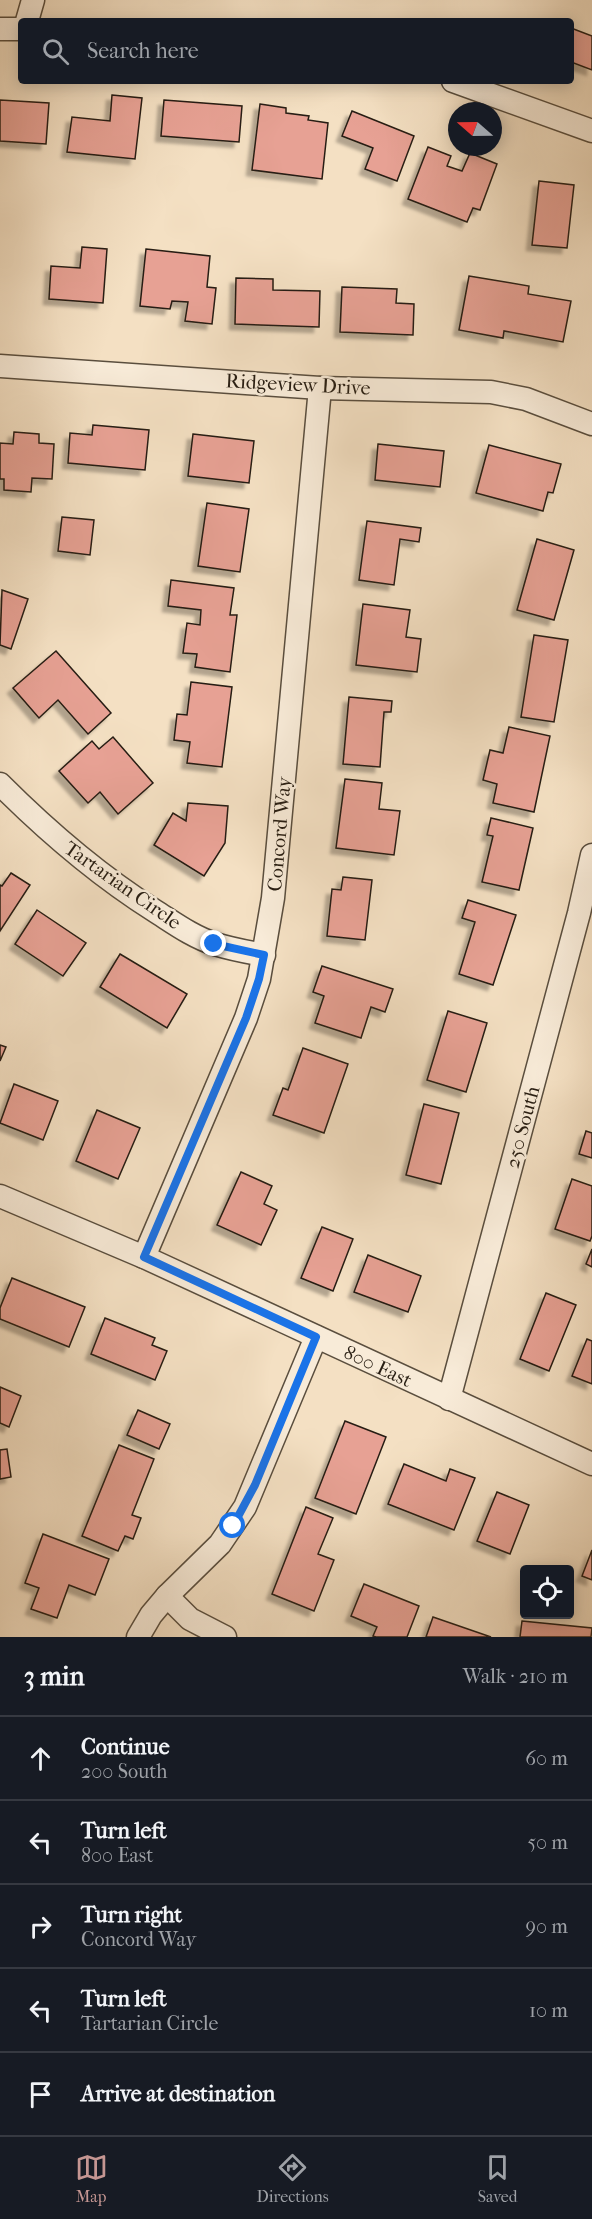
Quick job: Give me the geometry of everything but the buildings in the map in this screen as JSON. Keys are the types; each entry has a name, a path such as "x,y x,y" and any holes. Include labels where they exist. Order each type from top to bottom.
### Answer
{"street":[{"path":"28,18 33,0"},
{"path":"0,29 18,29"},
{"path":"461,84 592,131"},
{"name":"Ridgeview Drive","path":"0,366 320,388 491,392 526,399 592,424"},
{"name":"Concord Way","path":"144,1257 246,1018 264,955 273,898 320,388"},
{"name":"Tartarian Circle","path":"0,784 41,825 91,867 149,907 196,936 214,944 264,955"},
{"name":"250 South","path":"449,1399 579,913 592,855"},
{"name":"800 East","path":"0,1196 144,1257 592,1464"},
{"path":"138,1637 151,1615 167,1596 220,1544 245,1507 316,1337"},
{"path":"167,1596 190,1618 225,1637"}],"route":[{"path":"214,944 264,955 259,979 246,1018 144,1257 316,1337 255,1485 233,1526"}]}
